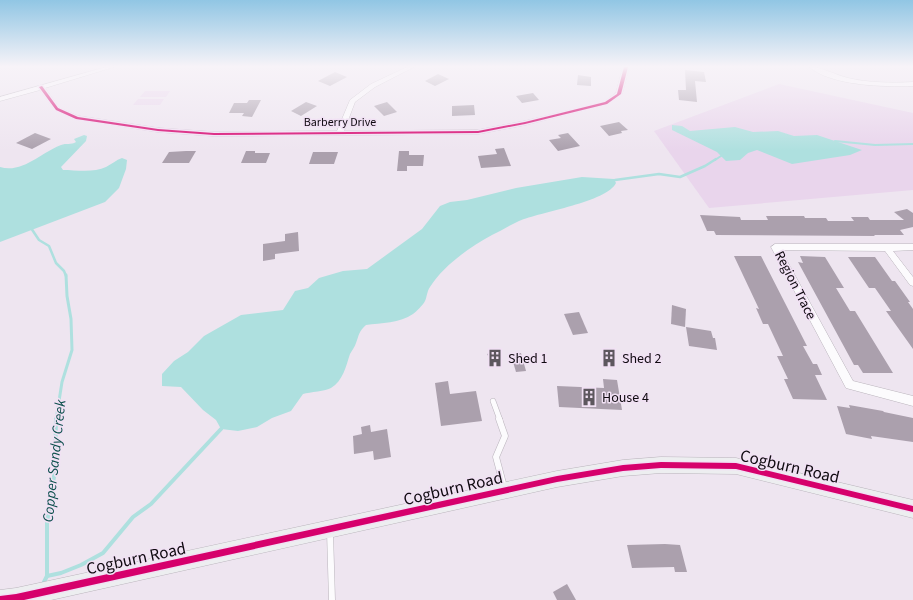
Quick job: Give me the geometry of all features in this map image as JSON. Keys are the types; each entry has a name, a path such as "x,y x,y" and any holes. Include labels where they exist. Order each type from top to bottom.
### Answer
{"street":[{"path":"0,99 14,95"},
{"name":"Barberry Drive","path":"46,95 53,105 62,112 77,118 158,130 214,134 478,132 525,123 606,103 618,95"},
{"path":"340,132 352,101 359,95"},
{"name":"Region Trace","path":"913,247 775,247 850,385 913,401"},
{"path":"886,248 913,283"},
{"name":"Cogburn Road","path":"0,600 330,530 557,479 623,468 661,465 736,466 913,509"}],"lane":[{"path":"493,401 505,436 496,457 505,491"},
{"path":"330,530 332,600"}],"shaded area":[{"path":"142,95 167,95 166,97 140,97"},
{"path":"750,95 830,95 913,113 913,190 709,208 654,131"},
{"path":"138,99 164,99 160,105 133,105"},
{"path":"672,125 682,126 690,131 735,127 753,132 778,131 794,136 817,135 862,150 850,155 792,164 757,150 748,153 740,160 726,161 717,152 672,130"},
{"path":"84,135 87,136 86,141 61,167 63,170 96,170 106,167 122,158 127,160 126,169 119,188 105,202 0,242 0,167 16,168 24,165 54,148 76,142 74,139"},
{"path":"582,177 614,179 616,183 610,190 600,196 572,206 519,221 466,251 442,271 429,289 424,303 413,314 396,321 366,325 362,329 350,354 344,373 335,385 322,391 303,394 291,411 272,418 257,427 238,431 221,429 216,420 203,410 181,387 162,386 162,374 174,361 188,352 204,336 241,315 283,310 295,291 308,288 319,278 343,271 367,269 422,229 440,206 450,202 467,200 516,188"}],"building":[{"path":"535,95 539,100 522,103 516,96"},
{"path":"678,95 696,95 697,102 679,100"},
{"path":"249,100 261,100 252,117 242,116 244,113 229,113 234,103 247,103"},
{"path":"306,102 317,106 301,116 291,111"},
{"path":"387,102 397,112 384,116 374,106"},
{"path":"474,105 475,115 452,116 452,106"},
{"path":"619,122 628,130 609,136 600,126"},
{"path":"35,133 51,139 32,149 16,143"},
{"path":"568,133 580,146 558,151 549,140 561,138 558,135"},
{"path":"504,148 511,166 481,168 478,156 497,154 495,149"},
{"path":"196,151 189,163 162,163 169,152"},
{"path":"246,151 255,151 255,153 270,153 266,163 241,163"},
{"path":"399,151 409,151 409,155 424,155 423,166 407,166 407,171 397,171"},
{"path":"313,152 338,152 334,164 309,164"},
{"path":"907,209 913,213 913,227 900,230 904,235 874,235 875,236 716,235 714,231 707,231 700,215 740,217 741,220 768,220 766,216 804,216 805,218 826,218 828,221 854,221 851,217 868,217 870,220 904,220 894,212"},
{"path":"298,232 299,251 275,254 275,259 263,261 263,244 285,241 285,234"},
{"path":"734,256 761,256 807,346 803,346 813,364 817,364 822,375 815,375 827,400 793,399 784,379 788,379 777,356 783,356 768,324 763,324 756,308 759,309"},
{"path":"800,256 825,257 844,288 836,288 850,311 855,311 893,373 863,373 858,365 854,365 798,262 803,263"},
{"path":"848,257 875,257 892,281 895,281 910,302 908,302 913,309 913,349 886,311 891,311 875,288 869,288"},
{"path":"672,305 686,309 685,327 671,324"},
{"path":"579,312 588,333 573,335 564,314"},
{"path":"686,327 711,331 713,338 715,338 717,350 689,346"},
{"name":"Shed 1","path":"496,351 502,363 493,365 487,354"},
{"path":"521,353 526,371 516,372 511,355"},
{"name":"House 4","path":"603,379 617,380 622,410 559,407 557,386 604,388"},
{"path":"448,381 450,394 476,391 482,421 441,426 435,383"},
{"path":"849,405 913,418 913,442 871,436 872,439 846,434 837,406 850,408"},
{"path":"370,425 371,432 387,429 391,457 374,460 373,451 354,454 353,436 362,434 361,427"},
{"path":"627,545 680,545 687,572 675,572 674,567 632,568"},
{"path":"567,584 576,600 557,600 553,592"}],"waterway":[{"path":"835,141 875,145 913,144"},
{"path":"715,160 721,156"},
{"path":"615,180 659,174 680,177 705,166 716,159"},
{"name":"Copper Sandy Creek","path":"31,228 39,240 49,246 56,263 64,271 66,276"},
{"name":"Copper Sandy Creek","path":"56,420 62,382 72,350 71,319 67,296 66,275"},
{"name":"Copper Sandy Creek","path":"47,576 47,523 55,470 56,419"},
{"path":"47,576 61,573 81,565 103,553 133,517 151,504 221,429"},
{"name":"Copper Sandy Creek","path":"43,584 47,576"}],"cycle path":[{"path":"47,95 57,109 77,118 158,130 214,134 478,132 525,123 606,103 618,95"},
{"path":"0,600 16,598 557,479 623,468 661,465 736,466 913,509"}],"place":[{"name":"Shed 1","path":"495,358"},
{"name":"Shed 2","path":"609,358"},
{"name":"House 4","path":"589,397"}]}
